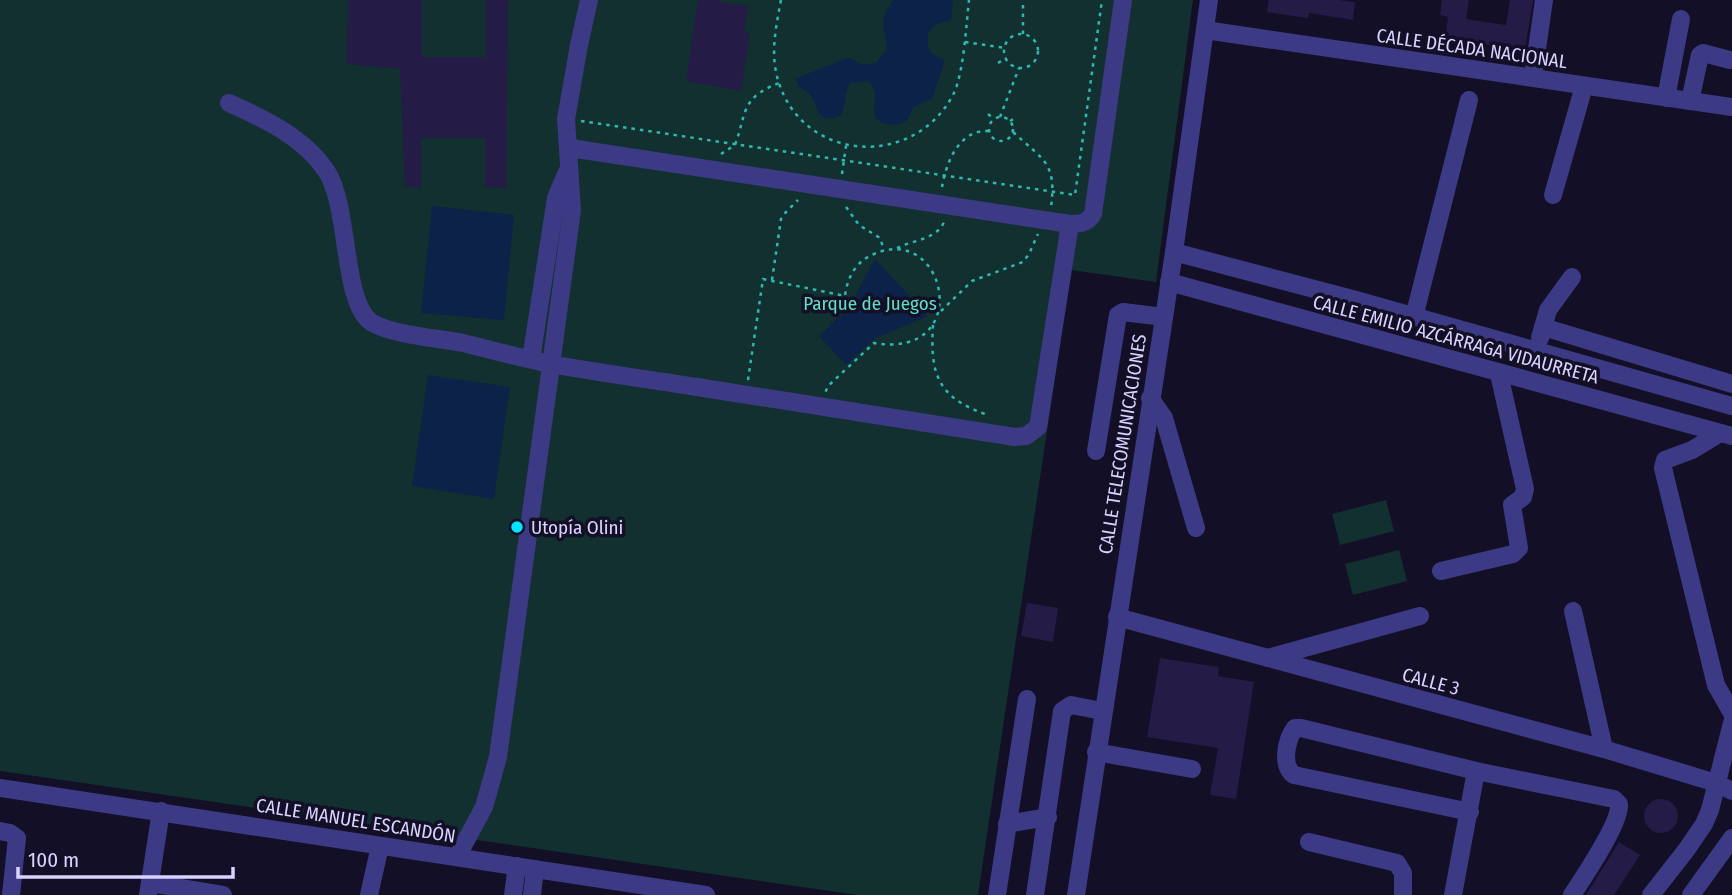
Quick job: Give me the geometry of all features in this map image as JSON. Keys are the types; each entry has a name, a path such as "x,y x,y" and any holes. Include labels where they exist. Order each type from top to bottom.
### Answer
{"street":[{"path":"457,857 484,807 498,757 572,211 570,148 566,119 589,0"},
{"path":"570,148 1070,224 1089,220 1093,214 1124,0"},
{"name":"CALLE TELECOMUNICACIONES","path":"1076,895 1174,252 1209,0"},
{"path":"1533,77 1544,0"},
{"path":"1665,98 1681,19"},
{"name":"CALLE DÉCADA NACIONAL","path":"1205,30 1732,107"},
{"path":"1690,102 1700,55 1703,53 1730,60"},
{"path":"1553,195 1584,86"},
{"path":"1415,317 1469,100"},
{"path":"229,103 255,114 298,140 327,172 338,198 352,283 359,308 369,321 384,328 552,364 983,432 1021,437 1034,432 1038,427 1070,224"},
{"path":"531,359 556,198 569,169"},
{"name":"CALLE EMILIO AZCÁRRAGA VIDAURRETA","path":"1174,252 1356,300 1732,406"},
{"path":"1536,352 1548,310 1572,277"},
{"name":"CALLE EMILIO AZCÁRRAGA VIDAURRETA","path":"1169,282 1726,434"},
{"path":"1347,330 1356,300"},
{"path":"1096,451 1118,315 1123,312 1164,317"},
{"path":"1543,327 1732,384"},
{"path":"1563,390 1570,362"},
{"path":"1667,364 1673,390"},
{"path":"1441,571 1513,554 1520,548 1512,505 1523,497 1525,489 1499,374"},
{"path":"1150,398 1164,418 1196,528"},
{"path":"1726,434 1665,460 1663,468 1716,685 1732,713"},
{"path":"1573,611 1604,749"},
{"name":"CALLE 3","path":"1117,617 1604,749 1724,787"},
{"path":"1268,658 1420,617"},
{"path":"997,895 1027,699"},
{"path":"1035,895 1062,711 1071,705 1102,711"},
{"path":"1651,895 1704,824 1724,787 1732,723"},
{"path":"1469,812 1294,775 1288,771 1285,764 1291,733 1298,728 1476,771 1614,799 1619,804 1619,812 1572,895"},
{"path":"1096,752 1192,769"},
{"path":"1453,895 1476,771"},
{"name":"CALLE MANUEL ESCANDÓN","path":"0,788 706,895"},
{"path":"161,811 149,889 223,895"},
{"path":"1007,824 1048,817"},
{"path":"0,831 17,838 11,895"},
{"path":"1690,895 1732,838"},
{"path":"1309,842 1397,863 1403,873 1403,895"},
{"path":"369,895 380,846"},
{"path":"513,895 526,867"},
{"path":"526,867 532,895"}],"path":[{"path":"781,0 773,55 779,83 787,101 800,120 825,138 869,148 908,138 924,128 952,96 965,42 969,0"},
{"path":"1023,0 1023,34"},
{"path":"566,119 1075,195 1102,0"},
{"path":"1004,33 1010,39"},
{"path":"1016,34 1030,37 1038,49 1032,64 1019,68 1012,65 1006,58 1005,48 1010,39 1016,34"},
{"path":"965,42 1005,48"},
{"path":"998,63 1006,58"},
{"path":"1032,64 1036,69"},
{"path":"1000,117 1019,68"},
{"path":"709,169 711,158 736,145 741,119 749,103 758,93 779,83"},
{"path":"988,114 993,119"},
{"path":"1010,121 1000,117 993,119 989,131 997,140 1004,141 1013,132"},
{"path":"1010,121 1017,117"},
{"path":"820,406 828,386 874,343 891,346 915,341 933,325 939,313 959,291 972,281 1023,262 1029,254 1046,220 1053,192 1049,167 1044,159 1013,132 1010,121"},
{"path":"895,250 942,228 944,175 958,145 975,134 989,131"},
{"path":"1028,146 1034,141"},
{"path":"847,145 840,189 848,210 859,225 880,238 884,250"},
{"path":"772,280 782,219 800,199"},
{"path":"746,395 763,279 845,296 850,276 863,259 884,250 895,250 916,256 933,271 940,291 939,313"},
{"path":"933,325 932,356 938,376 956,401 985,414 983,432"}],"green space":[{"name":"Utopía Olini","path":"0,0 1193,0 1156,282 1071,270 978,895 858,895 0,771"},
{"path":"1386,500 1394,531 1340,545 1332,514"},
{"path":"1399,550 1407,581 1353,595 1345,564"}],"water":[{"path":"893,0 953,0 951,20 938,24 928,35 931,53 945,60 932,99 913,107 903,123 882,123 874,114 873,87 868,81 850,83 840,116 823,117 811,96 795,79 844,59 850,58 863,65 876,63 887,49 883,21"},
{"path":"432,206 514,215 504,320 421,313"},
{"path":"875,259 928,316 876,338 846,365 819,336 849,307"},
{"path":"428,375 510,387 494,499 412,486"}],"building":[{"path":"348,0 422,0 422,57 486,57 486,0 508,0 506,188 485,187 485,138 421,138 421,188 405,186 400,69 347,64"},
{"path":"698,0 719,0 748,6 744,33 750,33 741,91 686,81"},
{"path":"1269,0 1355,2 1353,20 1309,13 1308,18 1267,12"},
{"path":"1442,0 1469,0 1466,19 1506,25 1510,0 1533,0 1525,50 1445,39 1448,17 1440,15"},
{"path":"1027,603 1058,608 1053,642 1021,636"},
{"path":"1160,658 1219,667 1218,676 1254,682 1236,799 1210,795 1218,748 1147,737"},
{"path":"1661,799 1673,804 1678,816 1673,828 1661,833 1649,828 1644,816 1649,804"},
{"path":"1619,842 1640,855 1614,895 1586,895"}],"place":[{"name":"Utopía Olini","path":"517,527"}],"park label":[{"name":"Parque de Juegos","path":"870,303"}]}
